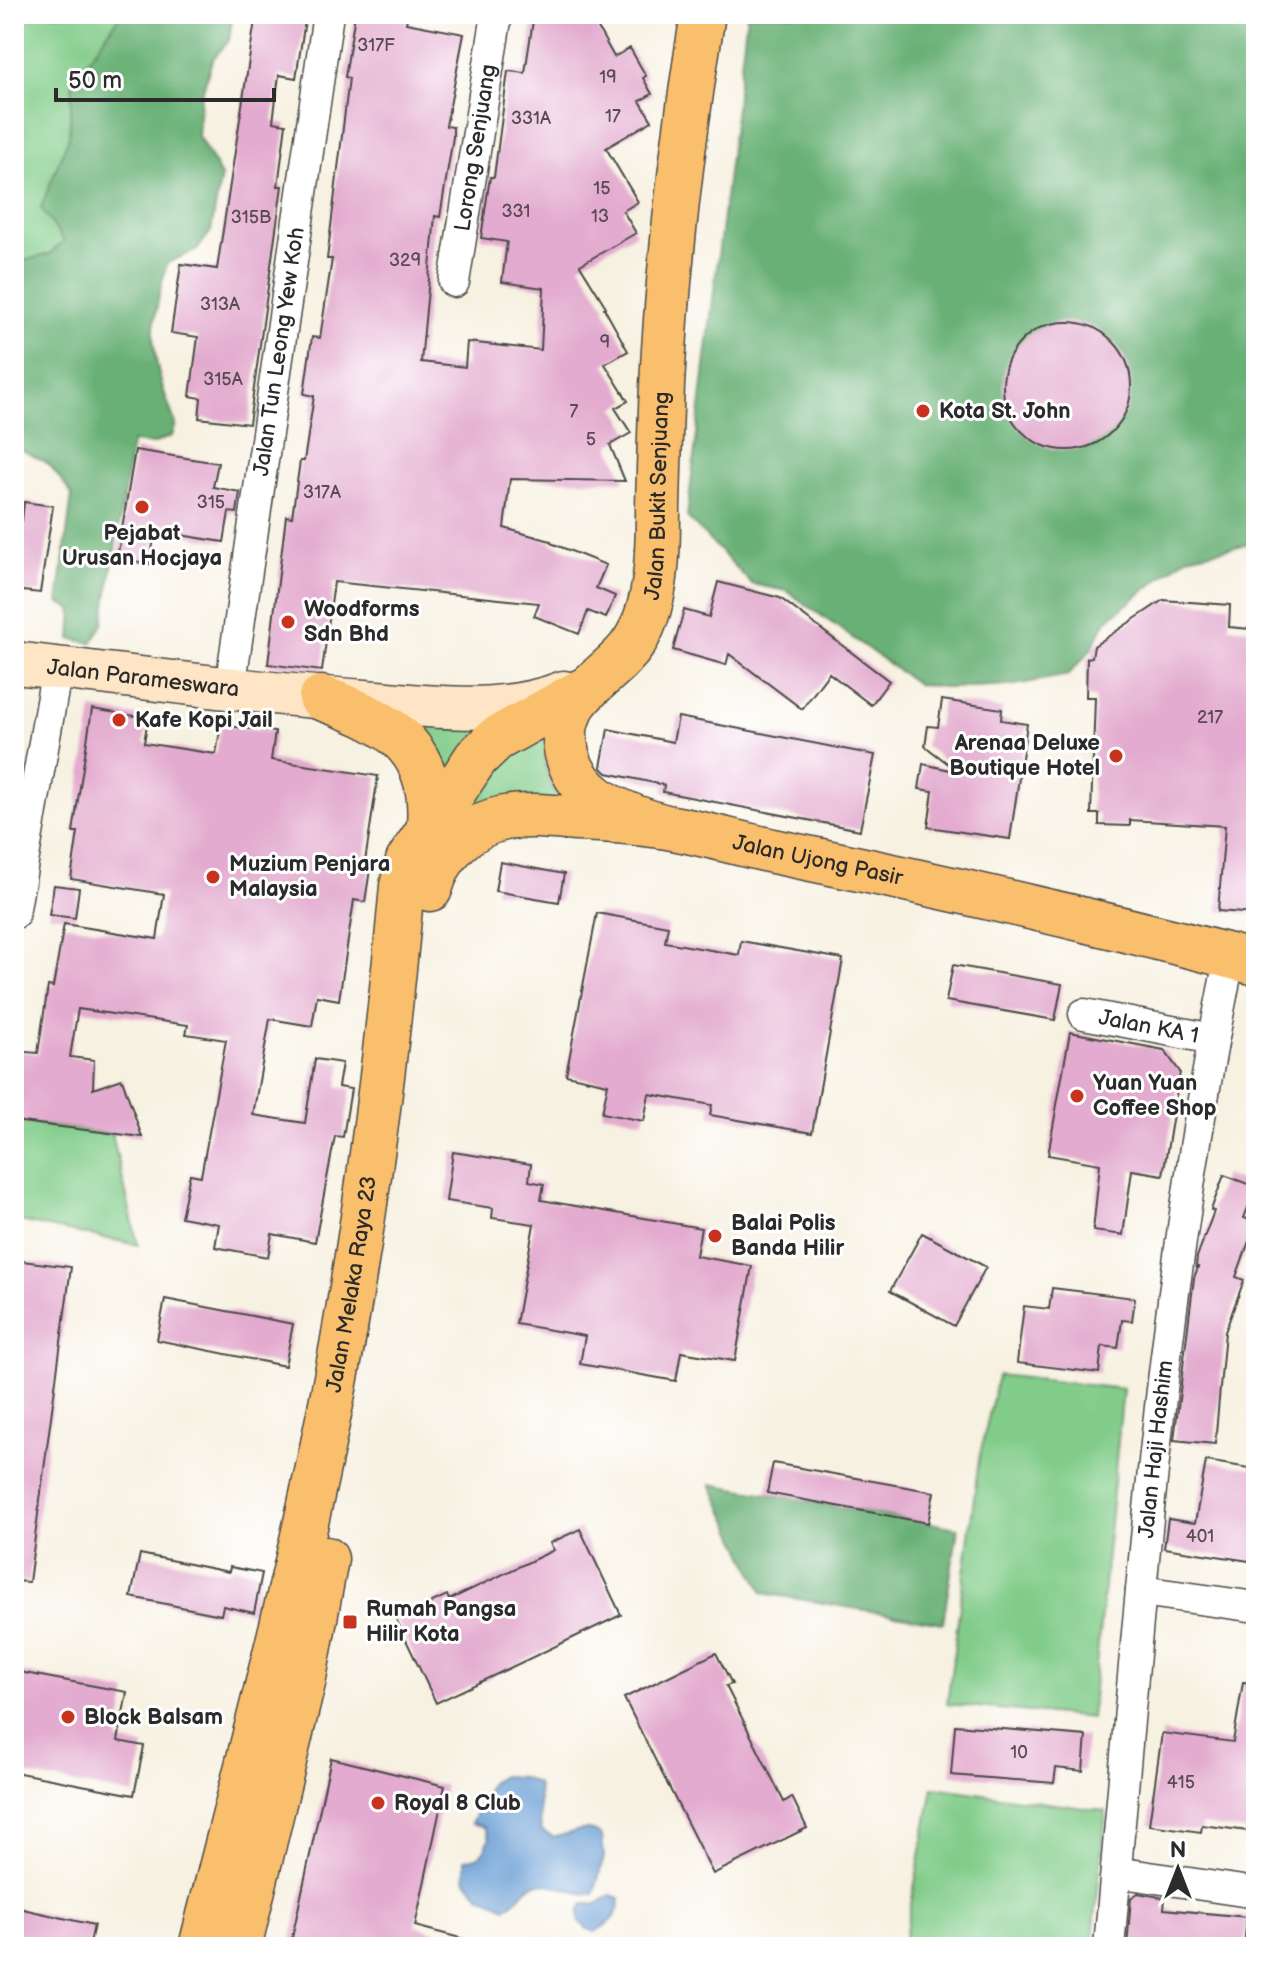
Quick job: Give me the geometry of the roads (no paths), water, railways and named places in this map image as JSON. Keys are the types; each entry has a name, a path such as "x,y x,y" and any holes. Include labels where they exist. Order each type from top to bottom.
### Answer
{"main road":[{"name":"Jalan Bukit Senjuang","path":"321,698 461,708 503,707 543,700 591,684 625,655 638,635 650,609 658,563 662,386 672,246 689,100 703,14"},
{"name":"Jalan Parameswara","path":"14,663 321,698"},
{"path":"591,684 568,717 564,736 566,755 574,775 587,792 609,807 662,826"},
{"name":"Jalan Melaka Raya 23","path":"239,1947 286,1679 301,1542 352,1290 381,1095 402,886 408,861 476,758 496,739 591,684"},
{"path":"321,698 355,710 387,727 407,743 418,758 426,780 429,829 424,910"},
{"name":"Jalan Ujong Pasir","path":"424,910 434,875 449,849 463,836 482,825 504,818 541,816 662,826 901,876 1243,959"},
{"name":"Jalan Melaka Raya 23","path":"201,1947 286,1679 361,1373 402,1123 424,910"}],"street":[{"name":"Jalan Tun Leong Yew Koh","path":"230,688 328,14"},
{"name":"Lorong Senjuang","path":"454,282 497,14"},
{"path":"14,914 57,668"},
{"name":"Jalan Haji Hashim","path":"1109,1947 1141,1591 1171,1316 1213,1039 1243,959"},
{"name":"Jalan KA 1","path":"1084,1014 1213,1039"},
{"path":"1141,1591 1256,1607"},
{"path":"1116,1872 1256,1893"}],"water":[{"path":"502,1776 522,1777 537,1784 542,1831 554,1837 590,1830 602,1836 604,1857 594,1894 536,1884 506,1907 479,1895 465,1878 465,1859 482,1854 490,1838 485,1827 471,1823 490,1783"},
{"path":"611,1895 620,1898 613,1918 595,1932 586,1928 579,1921 579,1910 584,1904 596,1904"}],"place":[{"name":"Kota St. John","path":"923,411"},
{"name":"Pejabat Urusan Hocjaya","path":"142,507"},
{"name":"Woodforms Sdn Bhd","path":"288,622"},
{"name":"Kafe Kopi Jail","path":"119,720"},
{"name":"Arenaa Deluxe Boutique Hotel","path":"1116,756"},
{"name":"Muzium Penjara Malaysia","path":"213,877"},
{"name":"Yuan Yuan Coffee Shop","path":"1077,1096"},
{"name":"Balai Polis Banda Hilir","path":"715,1236"},
{"name":"Rumah Pangsa Hilir Kota","path":"350,1622"},
{"name":"Block Balsam","path":"68,1717"},
{"name":"Royal 8 Club","path":"378,1803"}]}
